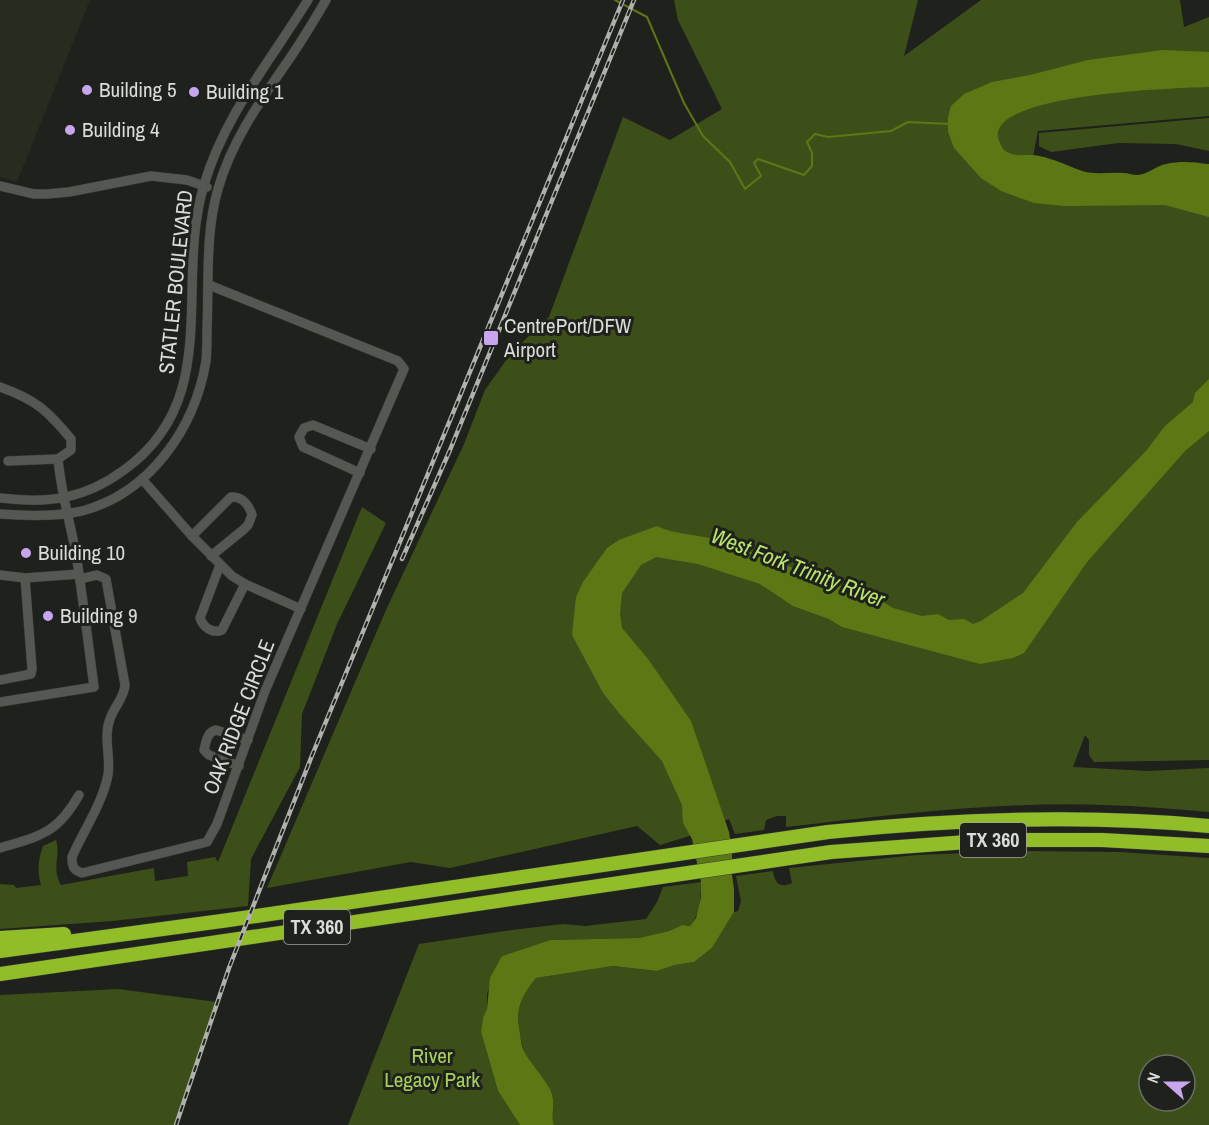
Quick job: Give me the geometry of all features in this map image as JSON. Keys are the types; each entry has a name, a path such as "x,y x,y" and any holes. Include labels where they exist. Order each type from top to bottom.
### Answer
{"highway":[{"name":"TX 360","path":"0,951 774,839 882,827 993,820 1099,820 1209,826"},
{"name":"TX 360","path":"0,974 778,859 884,847 994,840 1102,840 1209,846"},
{"path":"0,938 81,933 108,936"}],"street":[{"name":"STATLER BOULEVARD","path":"0,498 20,501 63,498 96,489 132,465 152,445 171,419 182,391 190,358 194,251 203,186 227,125 308,0"},
{"name":"STATLER BOULEVARD","path":"0,514 82,511 122,494 142,479 169,451 185,425 201,384 206,360 211,227 217,190 242,131 326,0"},
{"path":"253,83 267,91"},
{"path":"0,186 28,193 47,194 151,176 187,180 217,190"},
{"name":"OAK RIDGE CIRCLE","path":"80,577 97,575 106,579 126,685 124,695 110,719 107,731 108,773 103,793 72,857 72,866 81,873 207,842 217,824 266,691 404,369 398,361 209,285"},
{"path":"190,358 206,360"},
{"path":"0,387 40,405 71,439 71,450 58,459 8,461"},
{"path":"360,473 303,447 299,437 303,428 313,425 371,449"},
{"path":"0,702 94,687 80,577 69,513 63,498 58,459"},
{"path":"142,479 220,565 245,584 301,609"},
{"path":"192,536 231,497 238,498 249,507 252,515 248,525 211,556"},
{"path":"220,565 200,618 206,628 213,631 222,630 245,584"},
{"path":"0,575 25,578 80,577"},
{"path":"0,680 31,674 25,578"},
{"path":"239,766 209,755 204,750 207,741 210,733 216,730 248,740"},
{"path":"0,848 41,836 50,831 70,810 79,795"}],"shaded area":[{"path":"0,0 90,0 17,182 0,177"},
{"path":"1163,50 1209,52 1209,87 1127,92 1053,102 1023,111 1003,123 998,138 1003,149 1008,153 1045,157 1092,173 1137,175 1171,163 1209,164 1209,217 1165,205 1065,206 1034,203 1001,191 981,178 954,148 948,132 948,117 951,106 964,94 992,82 1088,60"},
{"path":"1209,379 1209,431 1185,451 1087,562 1024,653 1013,658 980,664 842,627 829,619 793,606 760,584 698,564 656,557 641,565 622,593 620,614 622,628 648,659 691,721 729,832 732,851 734,912 712,948 694,962 657,971 613,966 536,978 520,1004 518,1017 521,1042 530,1061 552,1094 554,1125 520,1125 498,1091 481,1032 483,1017 487,1009 490,978 502,956 550,940 639,938 669,931 682,925 690,926 696,918 701,897 701,882 692,839 683,823 682,805 662,761 603,693 572,635 576,597 583,582 607,548 619,540 657,526 737,547 878,599 893,608 922,616 938,614 949,620 964,619 973,624 1023,593 1077,522 1146,451 1165,426 1193,402 1195,393"}],"green space":[{"path":"674,0 918,0 904,56 981,0 1180,0 1184,27 1209,17 1209,116 1038,131 1027,187 1209,191 1209,760 1094,762 1089,755 1089,740 1085,735 1073,767 1148,771 1209,768 1209,812 1117,805 1024,805 945,810 786,827 786,816 777,816 766,820 764,830 735,834 729,819 709,830 660,845 637,826 450,868 411,862 267,888 386,610 464,444 485,390 512,352 549,317 623,117 670,140 722,109 678,20"},
{"path":"1209,118 1209,151 1176,144 1118,143 1051,152 1039,146 1039,133"},
{"path":"362,507 386,523 337,624 302,714 300,767 251,859 248,906 112,921 0,929 0,884 14,885 16,888 41,885 39,866 43,846 56,840 56,867 61,885 154,868 155,881 188,876 187,862 215,857 218,862"},
{"path":"1026,851 1119,852 1209,858 1209,1125 554,1125 552,1094 524,1051 518,1017 526,991 536,978 613,966 657,971 694,962 712,948 734,912 738,911 741,901 736,876 773,871 776,882 784,885 792,883 789,868 917,855"},
{"name":"River Legacy Park","path":"701,882 698,911 690,926 682,925 669,931 639,938 550,940 502,956 487,994 487,1009 483,1017 481,1032 498,1091 520,1125 348,1125 419,944 563,924 585,926 646,919 663,887"},
{"path":"118,989 217,1002 176,1125 0,1125 0,995"}],"waterway":[{"path":"615,0 647,17 684,103 703,136 730,162 745,189 761,176 754,163 758,159 804,175 812,166 812,153 807,142 815,134 828,137 891,131 908,122 950,124"}],"railway":[{"path":"176,1125 229,968 311,758 623,0"},
{"path":"402,559 450,450 634,0"}],"place":[{"name":"Building 5","path":"87,90"},
{"name":"Building 1","path":"194,92"},
{"name":"Building 4","path":"70,130"},
{"name":"CentrePort/DFW Airport","path":"491,338"},
{"name":"Building 10","path":"26,553"},
{"name":"Building 9","path":"48,616"}],"water label":[{"name":"West Fork Trinity River","path":"798,567"}]}
